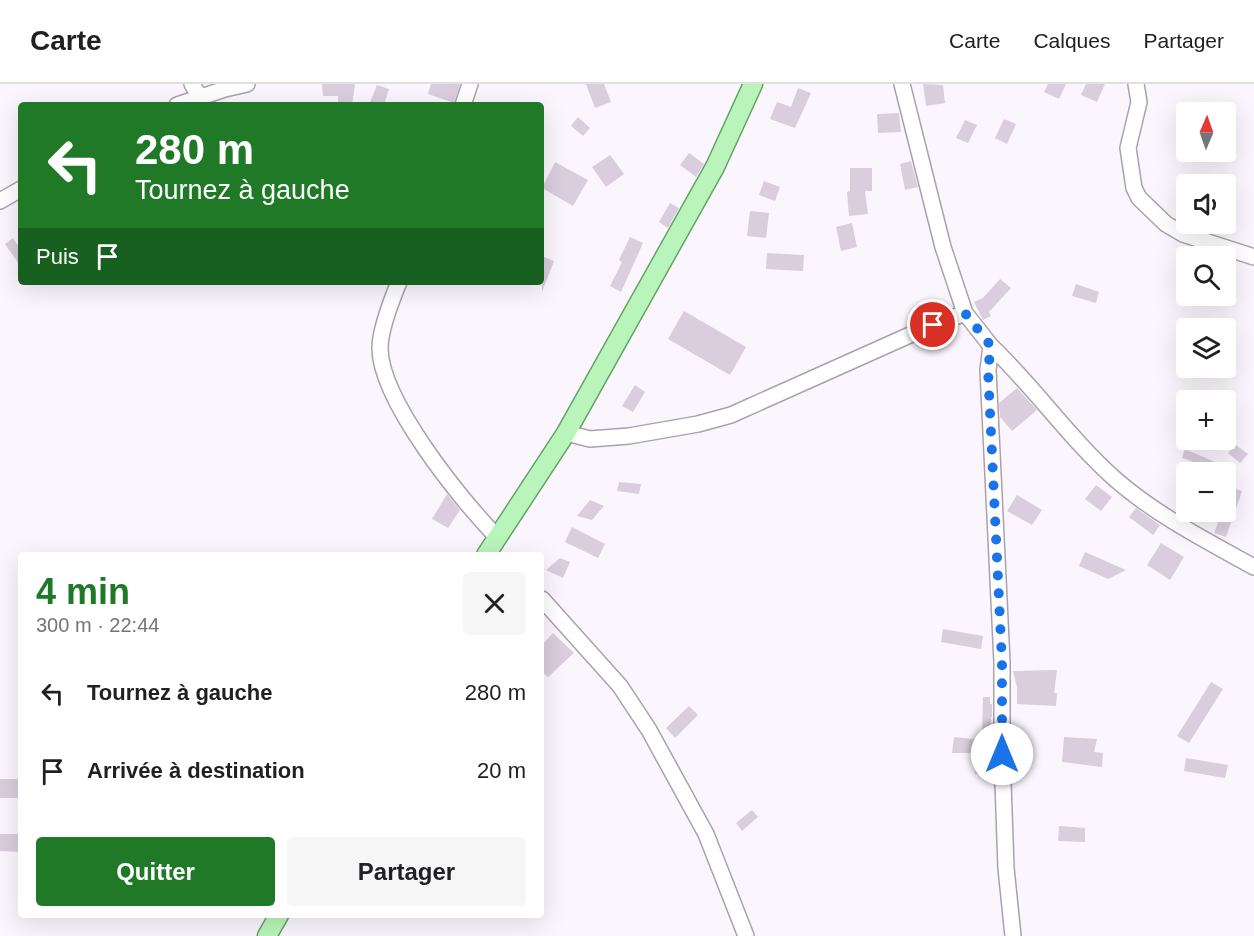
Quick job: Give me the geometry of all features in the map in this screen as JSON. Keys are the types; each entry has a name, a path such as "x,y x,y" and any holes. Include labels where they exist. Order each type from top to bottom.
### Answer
{"main road":[{"path":"494,548 566,432 715,167 753,84"},
{"path":"267,936 277,918"}],"street":[{"path":"181,102 196,91 247,84"},
{"path":"464,102 470,84"},
{"path":"902,84 940,236 965,313 991,346 1006,360 1068,432 1116,480 1194,534 1254,567"},
{"path":"1136,84 1139,102 1128,148 1134,188 1139,198 1166,224 1183,234 1254,257"},
{"path":"0,201 18,191"},
{"path":"398,285 380,346 381,364 403,412 494,548"},
{"path":"566,432 590,439 629,436 678,428 731,414 921,330 965,313"},
{"path":"991,346 988,370 1002,662 1006,868 1013,936"},
{"path":"544,601 620,686 649,730 706,834 747,936"}],"building":[{"path":"322,84 355,84 352,102 338,102 338,96 323,96"},
{"path":"431,84 460,84 454,102 428,94"},
{"path":"586,84 604,84 611,102 595,108"},
{"path":"923,84 943,85 945,103 926,106"},
{"path":"1048,84 1066,84 1059,99 1044,92"},
{"path":"1086,84 1105,84 1097,102 1081,95"},
{"path":"377,85 389,89 385,102 370,102"},
{"path":"798,88 811,93 795,128 770,119 777,102 791,107"},
{"path":"899,113 901,132 878,133 877,114"},
{"path":"578,117 590,128 583,136 571,126"},
{"path":"1004,119 1016,124 1007,144 995,138"},
{"path":"965,120 977,125 968,143 956,138"},
{"path":"689,153 704,164 696,177 680,165"},
{"path":"610,155 624,174 606,187 592,167"},
{"path":"911,161 918,187 905,190 900,164"},
{"path":"555,162 588,180 573,206 544,189 544,184"},
{"path":"850,168 872,168 872,191 865,191 868,214 849,216 847,192 850,191"},
{"path":"764,181 780,187 775,201 759,195"},
{"path":"670,203 679,208 668,228 659,222"},
{"path":"750,211 769,213 766,238 747,236"},
{"path":"852,223 857,247 841,251 836,227"},
{"path":"630,237 643,243 621,292 610,286 622,262 619,260"},
{"path":"13,238 18,246 18,263 5,244"},
{"path":"767,253 804,255 803,271 766,269"},
{"path":"544,257 554,261 542,292 542,285 544,285"},
{"path":"1000,279 1011,288 989,312 991,316 983,320 974,302 983,298"},
{"path":"1076,284 1099,292 1096,303 1072,296"},
{"path":"684,311 746,347 730,375 668,339"},
{"path":"635,385 645,392 633,412 622,406"},
{"path":"1017,388 1037,410 1012,431 1000,417 999,403"},
{"path":"1236,445 1248,454 1240,463 1228,453 1230,450 1236,450"},
{"path":"1185,450 1187,450 1215,462 1194,462 1182,458"},
{"path":"619,482 641,484 639,494 617,491"},
{"path":"1096,485 1112,497 1101,511 1085,499"},
{"path":"1236,489 1242,491 1236,508"},
{"path":"447,494 460,510 448,528 432,519"},
{"path":"1017,495 1042,510 1032,525 1007,511"},
{"path":"590,500 604,506 592,520 577,516"},
{"path":"1136,508 1160,525 1153,535 1129,517"},
{"path":"1218,522 1231,522 1226,537 1214,533"},
{"path":"572,527 605,544 598,558 565,542"},
{"path":"1161,543 1184,557 1170,580 1147,565"},
{"path":"1085,552 1126,570 1108,579 1079,566"},
{"path":"560,558 570,562 563,578 546,570"},
{"path":"943,629 983,636 981,649 941,642"},
{"path":"553,633 574,653 548,677 544,674 544,643"},
{"path":"1057,670 1054,693 1057,693 1056,706 1017,704 1017,687 1013,671"},
{"path":"1211,682 1223,689 1189,743 1177,736"},
{"path":"983,697 990,697 990,704 992,704 993,773 975,774 973,753 952,753 954,737 982,740"},
{"path":"689,706 698,715 675,738 666,728"},
{"path":"1064,737 1097,739 1094,752 1103,753 1102,767 1062,762"},
{"path":"1186,758 1228,765 1225,778 1184,771"},
{"path":"0,779 18,779 18,798 0,798"},
{"path":"752,810 758,817 742,831 736,823"},
{"path":"1059,826 1085,828 1085,842 1058,841"},
{"path":"0,834 18,834 18,852 0,851"}],"route":[{"path":"933,325 965,313 991,346 988,370 1002,662 1002,754"}]}
